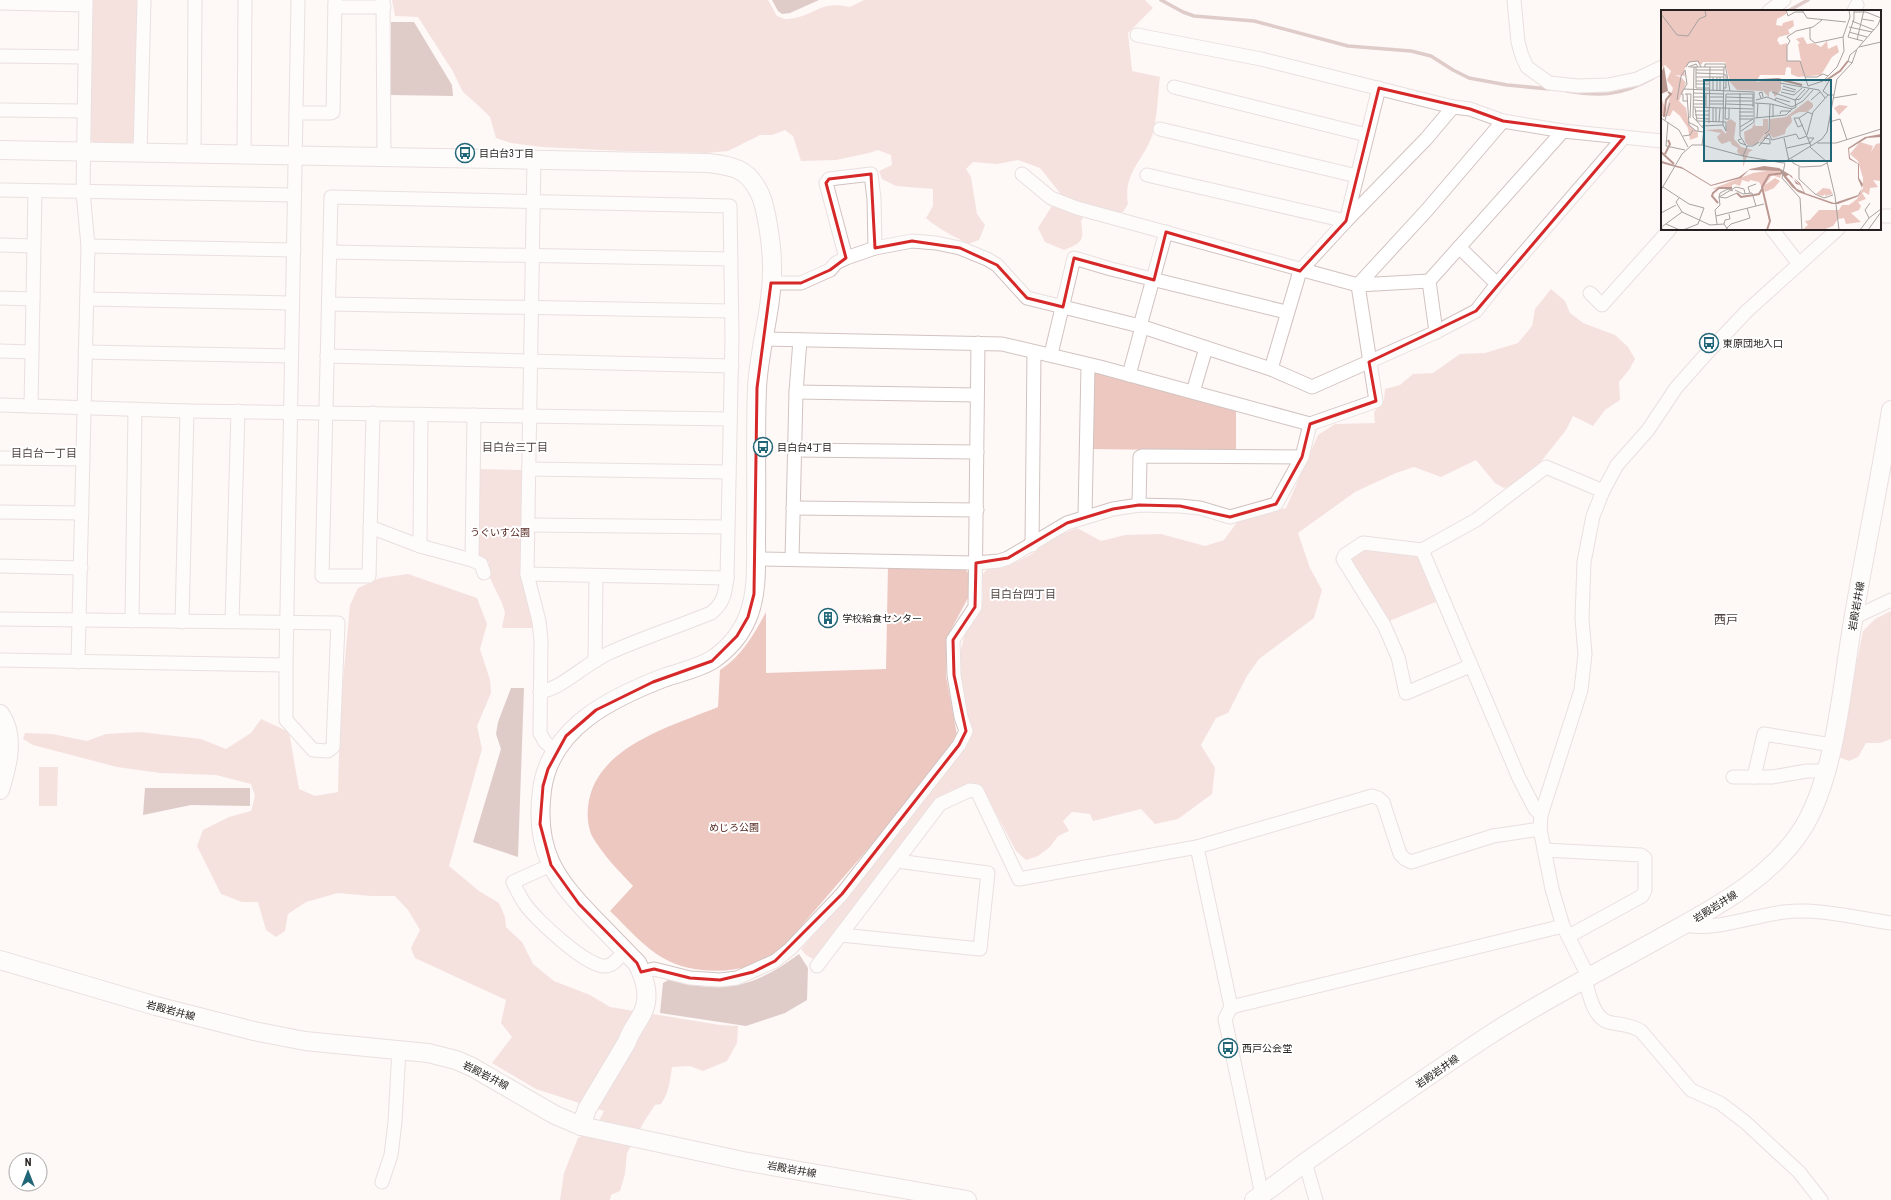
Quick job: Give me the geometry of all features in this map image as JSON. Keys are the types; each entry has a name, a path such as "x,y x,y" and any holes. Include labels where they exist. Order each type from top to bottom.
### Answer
{"main road":[{"path":"0,150 84,153 534,159 708,163 732,166 751,180 759,192 764,207 772,264 771,283 757,388 756,559 754,594 748,618 737,636 726,649 712,661 653,682 596,710 576,726 556,751 542,786 540,809 541,831 551,866 561,882 579,904 637,963 641,972 646,994 646,1001 642,1014 587,1109 580,1126"},
{"name":"岩殿岩井線","path":"1258,1197 1305,1162 1489,1035 1684,925 1741,890 1779,859 1803,827 1820,792 1826,771 1832,745 1853,618 1883,466 1891,410"},
{"path":"0,714 4,719 9,744 0,790"},
{"name":"岩殿岩井線","path":"0,960 156,1006 254,1031 305,1041 428,1053 456,1060 472,1066 555,1114 580,1126 743,1161 967,1200"}],"street":[{"path":"140,154 144,0"},
{"path":"194,155 196,0"},
{"path":"244,155 246,0"},
{"path":"0,619 182,622 232,621 287,622 338,623 333,747 328,751 313,750 286,720 286,665 287,622 290,412 298,0"},
{"path":"1514,0 1518,42 1522,56 1528,67 1549,83 1578,86 1608,85 1637,79 1661,67"},
{"path":"1770,10 1784,0"},
{"path":"0,3 86,2 83,111 83,192 88,246 78,662"},
{"path":"297,113 333,112 335,4 384,3 384,157"},
{"path":"1137,35 1261,59 1452,107 1470,109 1503,121 1563,131 1661,141"},
{"path":"0,56 84,57"},
{"path":"1174,87 1367,135"},
{"path":"1346,221 1379,88"},
{"path":"1271,370 1286,312 1300,271 1346,221 1426,139 1452,107"},
{"path":"0,110 83,111"},
{"path":"1358,285 1427,210 1503,121"},
{"path":"1160,129 1356,176"},
{"path":"1022,174 1051,198 1077,208 1300,271 1358,285 1429,281 1563,131"},
{"path":"771,283 801,283 830,270 836,263 846,258 875,248 912,241 936,243 960,248 987,259 997,266 1027,298 1141,327 1271,370 1312,387 1436,332 1476,311 1497,284 1624,137"},
{"path":"534,159 529,415 528,574 539,621 541,640 540,733 545,742 556,751"},
{"path":"846,258 826,183 829,179 871,174 875,248"},
{"path":"1147,175 1346,221"},
{"path":"0,190 294,195"},
{"path":"31,406 35,191"},
{"path":"373,413 369,576 322,576 331,197 730,206 732,366 727,578 722,601 720,606 711,613 608,653 550,690 540,692"},
{"path":"1590,293 1602,305 1669,230"},
{"path":"1773,230 1799,264"},
{"path":"1821,1200 1799,1172 1745,1122 1720,1103 1691,1090 1641,1031 1633,1026 1608,1022 1596,1011 1587,979 1566,931 1552,889 1540,829 1541,815 1581,690 1585,654 1582,619 1584,562 1593,516 1603,491 1618,465 1648,430 1676,388 1707,353 1748,310 1837,230"},
{"path":"1129,375 1166,232"},
{"path":"0,245 33,246"},
{"path":"88,246 294,250"},
{"path":"1459,247 1497,284"},
{"path":"330,252 731,259"},
{"path":"1051,354 1074,258 1154,280 1286,312"},
{"path":"1429,281 1436,332"},
{"path":"764,339 1002,344 1034,352 1051,354 1310,424 1376,401 1358,285"},
{"path":"0,298 33,299"},
{"path":"87,299 292,303"},
{"path":"329,304 731,311"},
{"path":"792,559 796,392 800,340"},
{"path":"641,972 654,969 690,978 720,980 737,978 775,962 842,894 959,745 966,731 961,717 954,675 953,640 975,607 978,343"},
{"path":"1193,392 1206,348"},
{"path":"0,352 31,352"},
{"path":"85,352 291,356"},
{"path":"1032,545 1034,352"},
{"path":"328,356 732,366"},
{"path":"1085,518 1088,365"},
{"path":"796,392 977,395"},
{"path":"0,405 187,411 529,415 730,420"},
{"path":"132,621 135,409"},
{"path":"182,622 187,411"},
{"path":"232,621 238,411"},
{"path":"420,546 421,414"},
{"path":"472,560 474,415"},
{"path":"756,559 976,563 999,562 1032,545 1067,523 1113,510 1139,505 1200,508 1230,517 1276,504 1302,457 1310,424"},
{"path":"795,450 977,452"},
{"path":"1139,505 1140,457 1142,456 1302,457"},
{"path":"0,458 83,459"},
{"path":"1470,666 1406,693 1398,658 1384,625 1343,559 1345,555 1363,543 1422,550 1476,520 1546,467 1603,491"},
{"path":"529,469 729,472"},
{"path":"793,508 976,510"},
{"path":"0,512 82,513"},
{"path":"528,525 728,527"},
{"path":"370,527 420,546 472,560 481,564 484,573"},
{"path":"1422,550 1470,666 1519,778 1535,809 1541,815"},
{"path":"0,566 81,568"},
{"path":"528,574 596,577 727,578"},
{"path":"595,661 596,577"},
{"path":"1853,618 1891,600"},
{"path":"0,660 286,665"},
{"path":"1754,777 1764,734 1832,745"},
{"path":"1733,777 1772,777 1807,771 1826,771"},
{"path":"817,966 940,804 970,790 977,791 1019,879 1198,847 1372,796 1383,802 1400,854 1411,862 1493,836 1540,829"},
{"path":"1198,847 1231,1008 1225,1019 1258,1197"},
{"path":"1231,1008 1566,931 1642,896 1645,890 1645,858 1642,855 1544,850"},
{"path":"841,935 980,949 988,872 898,861"},
{"path":"551,866 513,882 525,904 540,922 557,937 594,964 605,966 614,962 625,951"},
{"path":"1684,925 1704,926 1783,912 1800,911 1820,912 1891,924"},
{"path":"382,1182 390,1155 394,1129 399,1049"},
{"path":"1305,1162 1316,1200"}],"highlighted area":[{"path":"1379,88 1470,109 1503,121 1624,137 1476,311 1369,362 1376,401 1310,424 1302,457 1276,504 1230,517 1180,506 1139,505 1113,509 1067,523 1008,558 976,563 975,607 953,640 954,675 966,731 959,745 842,894 775,961 753,972 720,980 690,978 654,969 641,972 637,963 579,904 551,865 540,824 543,786 548,769 566,736 596,710 653,682 712,661 737,636 748,617 754,594 757,388 771,283 801,283 830,270 846,258 826,183 829,179 871,174 875,248 912,241 960,248 997,265 1027,298 1063,307 1074,258 1154,280 1166,232 1300,271 1346,221"}],"green space":[{"path":"93,0 138,0 136,140 133,143 93,142 89,139"},
{"path":"392,0 768,0 777,16 787,19 797,18 823,7 839,5 850,7 864,0 1145,0 1153,8 1128,33 1132,71 1160,77 1155,123 1148,145 1131,175 1127,193 1128,204 1123,212 1113,213 1089,209 1081,221 1081,240 1079,243 1064,250 1045,242 1038,228 1060,193 1040,168 1018,160 997,164 973,162 966,169 971,177 977,214 985,225 979,240 968,244 941,229 926,218 933,206 933,189 896,186 882,179 879,171 892,165 891,155 878,150 836,160 801,161 793,136 785,130 772,135 760,135 728,151 706,153 542,147 511,143 496,138 490,117 463,92 452,70 418,17 395,16"},
{"path":"1551,289 1565,301 1570,313 1583,323 1615,335 1628,347 1635,359 1629,370 1619,382 1620,400 1605,410 1593,426 1573,416 1566,430 1532,473 1517,484 1504,488 1495,483 1476,460 1441,477 1414,467 1396,473 1355,492 1298,533 1310,568 1322,590 1314,618 1259,659 1247,676 1228,713 1216,718 1201,745 1215,768 1212,794 1178,819 1155,824 1141,809 1093,821 1090,814 1072,812 1063,821 1069,831 1058,836 1050,847 1038,856 1026,860 1016,851 982,787 972,785 927,812 813,959 806,955 801,949 865,876 960,750 970,741 970,729 962,701 960,653 965,634 981,609 983,596 982,575 987,569 1010,565 1030,555 1055,537 1077,528 1101,541 1125,535 1161,534 1205,546 1224,540 1238,521 1286,508 1318,435 1335,424 1375,423 1374,412 1384,400 1385,389 1400,385 1413,374 1433,373 1460,354 1485,353 1518,343 1532,326 1535,309"},
{"path":"1094,369 1236,409 1236,451 1090,449"},
{"name":"うぐいす公園","path":"479,469 523,470 535,628 502,628 505,613 502,603 489,576 489,562 482,559 477,553"},
{"path":"1364,546 1415,551 1438,601 1387,622 1347,557"},
{"name":"めじろ公園","path":"888,566 960,567 965,569 969,574 968,598 947,637 946,676 957,735 905,806 778,953 753,965 719,971 684,967 663,958 641,942 610,911 633,886 606,856 592,836 588,822 588,807 593,786 604,769 619,754 637,742 657,732 718,707 720,670 741,651 766,612 766,673 886,669"},
{"path":"408,574 477,598 487,624 480,649 490,680 491,693 477,726 482,749 449,866 479,891 499,903 505,917 506,927 522,942 533,964 554,981 590,995 610,1007 720,1025 738,1026 737,1043 727,1061 703,1071 690,1066 672,1067 666,1095 661,1104 655,1105 627,1153 625,1174 620,1191 611,1195 610,1200 560,1200 564,1173 578,1138 596,1127 604,1111 536,1089 492,1063 512,1037 501,1023 506,1000 415,958 411,948 420,930 408,910 395,896 371,896 338,893 306,902 288,914 285,931 276,937 266,930 258,902 242,902 221,894 197,846 203,830 229,817 251,811 255,796 251,784 216,775 160,773 117,767 33,745 23,739 25,733 52,734 87,741 106,734 140,732 201,739 226,749 251,733 261,719 289,732 299,789 315,796 338,792 340,713 350,605 358,588 380,578"},
{"path":"1891,611 1891,739 1880,743 1866,743 1858,757 1849,761 1836,756 1847,711 1863,631 1875,619"},
{"path":"39,767 58,767 57,806 39,806"}],"shaded area":[{"path":"772,0 819,0 790,13 782,14 778,11"},
{"path":"391,22 414,22 452,85 453,96 391,95"},
{"path":"511,688 524,688 518,857 473,842 501,749 496,734 498,722"},
{"path":"145,788 250,788 250,806 191,805 143,815"},
{"path":"799,954 808,968 807,1000 785,1013 746,1026 660,1013 663,983 670,979 706,987 738,985 768,974"}],"waterway":[{"path":"1161,0 1194,16 1254,21 1348,46 1411,51 1431,56 1469,78 1507,85 1549,89"},
{"path":"1790,10 1808,0"},
{"path":"1567,91 1591,94 1612,93 1642,84 1653,78"}],"place":[{"name":"目白台3丁目","path":"465,153"},
{"name":"東原団地入口","path":"1709,343"},
{"name":"目白台4丁目","path":"763,447"},
{"name":"学校給食センター","path":"828,618"},
{"name":"西戸公会堂","path":"1228,1048"}],"district":[{"name":"目白台三丁目","path":"515,447"},
{"name":"目白台一丁目","path":"44,453"},
{"name":"目白台四丁目","path":"1023,594"},
{"name":"西戸","path":"1726,620"}]}
